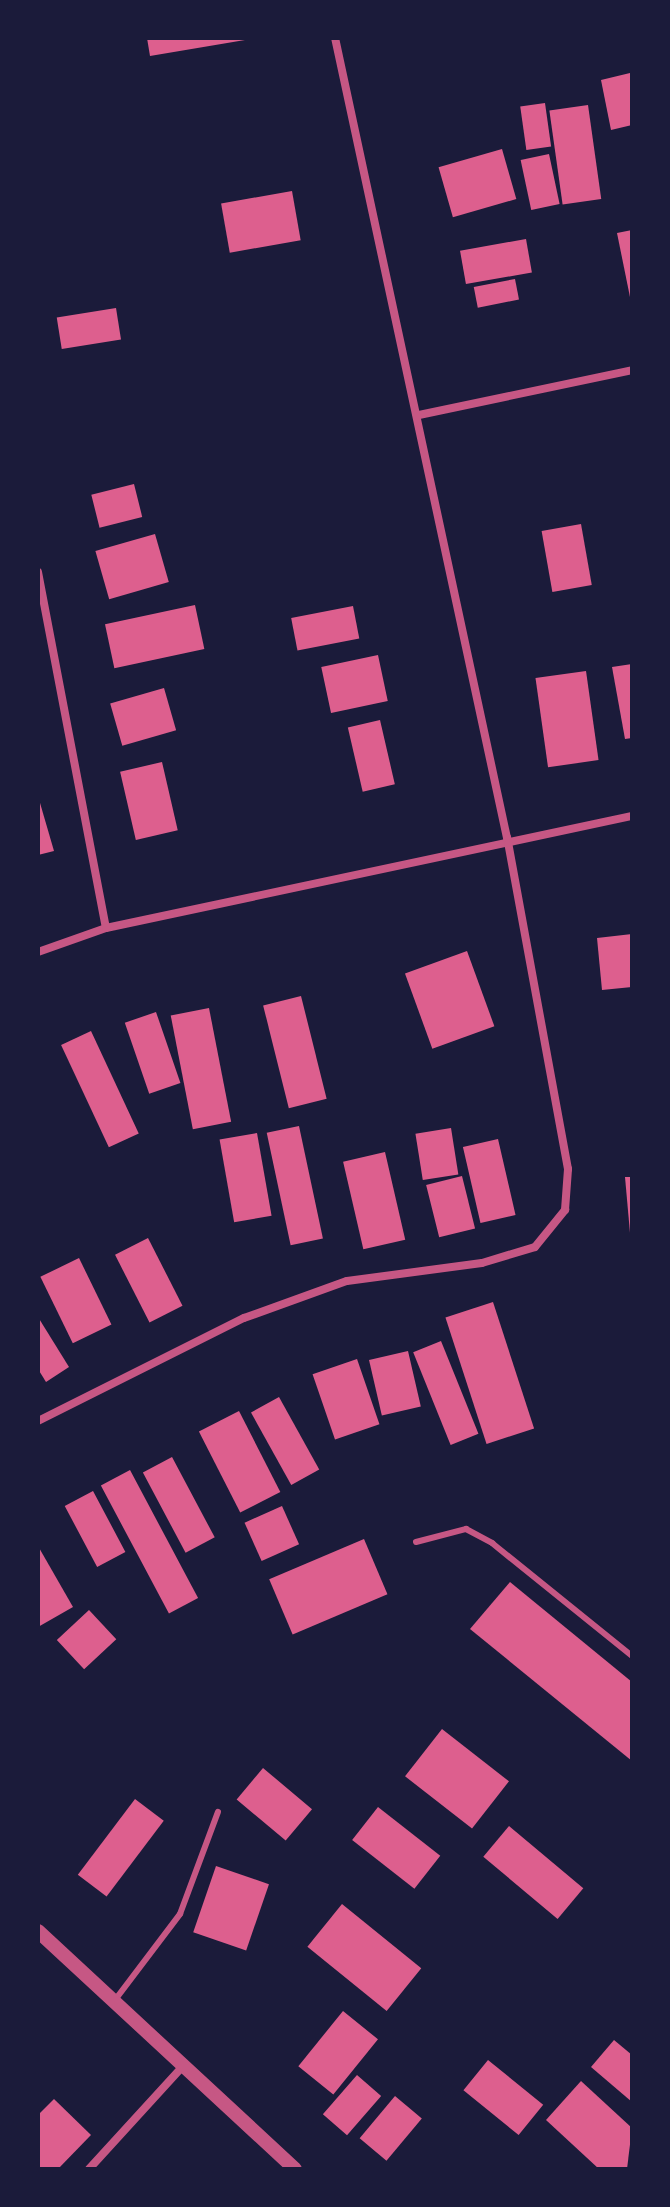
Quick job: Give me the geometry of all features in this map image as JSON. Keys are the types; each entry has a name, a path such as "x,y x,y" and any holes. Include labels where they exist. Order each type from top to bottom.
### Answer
{"street":[{"path":"38,1421 244,1318 347,1281 482,1263 535,1247 565,1210 568,1169 507,838 419,415 335,38"},
{"path":"419,415 632,370"},
{"path":"38,572 106,928"},
{"path":"38,952 106,928 507,838 632,816"},
{"path":"38,1931 295,2169"},
{"path":"89,2169 182,2067"}],"lane":[{"path":"416,1542 466,1529 492,1543 632,1656"},
{"path":"113,2002 180,1914 218,1812"}],"building":[{"path":"147,38 245,38 245,40 150,56"},
{"path":"630,73 632,125 611,130 601,80"},
{"path":"545,103 551,147 526,150 520,106"},
{"path":"588,105 601,199 563,205 549,110"},
{"path":"502,149 516,199 453,217 439,167"},
{"path":"549,154 560,204 531,210 521,160"},
{"path":"292,191 301,240 230,253 221,204"},
{"path":"632,230 632,302 631,302 617,233"},
{"path":"526,239 532,272 466,284 460,251"},
{"path":"515,279 519,300 478,308 474,287"},
{"path":"116,308 121,340 62,349 57,317"},
{"path":"134,484 142,517 100,528 91,495"},
{"path":"581,524 592,585 552,592 542,531"},
{"path":"155,534 169,582 109,599 95,551"},
{"path":"195,605 204,649 114,668 105,624"},
{"path":"353,606 359,638 297,650 291,618"},
{"path":"378,655 388,701 331,713 321,667"},
{"path":"632,664 632,738 625,739 612,667"},
{"path":"586,671 599,760 548,767 535,678"},
{"path":"164,688 176,730 122,746 110,703"},
{"path":"380,720 395,784 363,792 348,727"},
{"path":"162,762 178,830 136,840 120,772"},
{"path":"38,796 54,851 38,855"},
{"path":"632,934 632,987 602,990 597,938"},
{"path":"467,951 494,1026 432,1049 405,974"},
{"path":"301,996 327,1099 289,1108 263,1005"},
{"path":"209,1008 231,1122 193,1129 171,1015"},
{"path":"156,1012 180,1083 149,1094 125,1023"},
{"path":"91,1031 139,1133 109,1147 61,1045"},
{"path":"299,1126 323,1238 291,1245 267,1133"},
{"path":"451,1128 458,1174 423,1180 415,1134"},
{"path":"257,1133 272,1216 234,1222 220,1140"},
{"path":"498,1139 516,1215 480,1223 463,1147"},
{"path":"385,1152 405,1240 363,1249 343,1162"},
{"path":"462,1176 475,1228 439,1237 426,1185"},
{"path":"625,1177 632,1177 632,1233 630,1233"},
{"path":"148,1238 183,1306 150,1323 115,1255"},
{"path":"79,1258 111,1325 73,1343 40,1277"},
{"path":"493,1302 534,1428 487,1444 445,1317"},
{"path":"38,1317 69,1367 46,1382 38,1369"},
{"path":"441,1341 478,1434 451,1445 413,1352"},
{"path":"408,1351 421,1407 382,1416 369,1360"},
{"path":"357,1359 379,1424 335,1440 313,1374"},
{"path":"279,1397 319,1470 291,1485 251,1413"},
{"path":"239,1411 280,1492 240,1513 199,1431"},
{"path":"172,1457 215,1537 186,1553 143,1472"},
{"path":"130,1470 198,1598 169,1614 101,1485"},
{"path":"93,1491 125,1552 97,1567 65,1506"},
{"path":"282,1506 299,1544 262,1561 245,1523"},
{"path":"364,1539 387,1594 293,1634 269,1579"},
{"path":"38,1546 73,1607 38,1627"},
{"path":"510,1582 632,1682 632,1761 470,1629"},
{"path":"89,1610 116,1639 84,1669 57,1640"},
{"path":"442,1729 509,1781 472,1829 405,1776"},
{"path":"263,1768 312,1809 286,1841 237,1799"},
{"path":"135,1799 164,1821 107,1897 78,1875"},
{"path":"378,1807 440,1856 414,1889 352,1840"},
{"path":"509,1826 583,1888 558,1919 483,1857"},
{"path":"216,1866 269,1884 246,1950 193,1932"},
{"path":"342,1904 421,1968 387,2011 307,1947"},
{"path":"343,2011 378,2039 333,2094 298,2066"},
{"path":"614,2040 632,2055 632,2102 591,2067"},
{"path":"488,2060 543,2105 519,2135 463,2090"},
{"path":"357,2075 381,2096 347,2135 323,2114"},
{"path":"581,2081 632,2128 627,2169 599,2169 546,2120"},
{"path":"395,2096 422,2118 386,2161 360,2138"},
{"path":"54,2099 91,2135 58,2169 38,2169 38,2115"}]}
